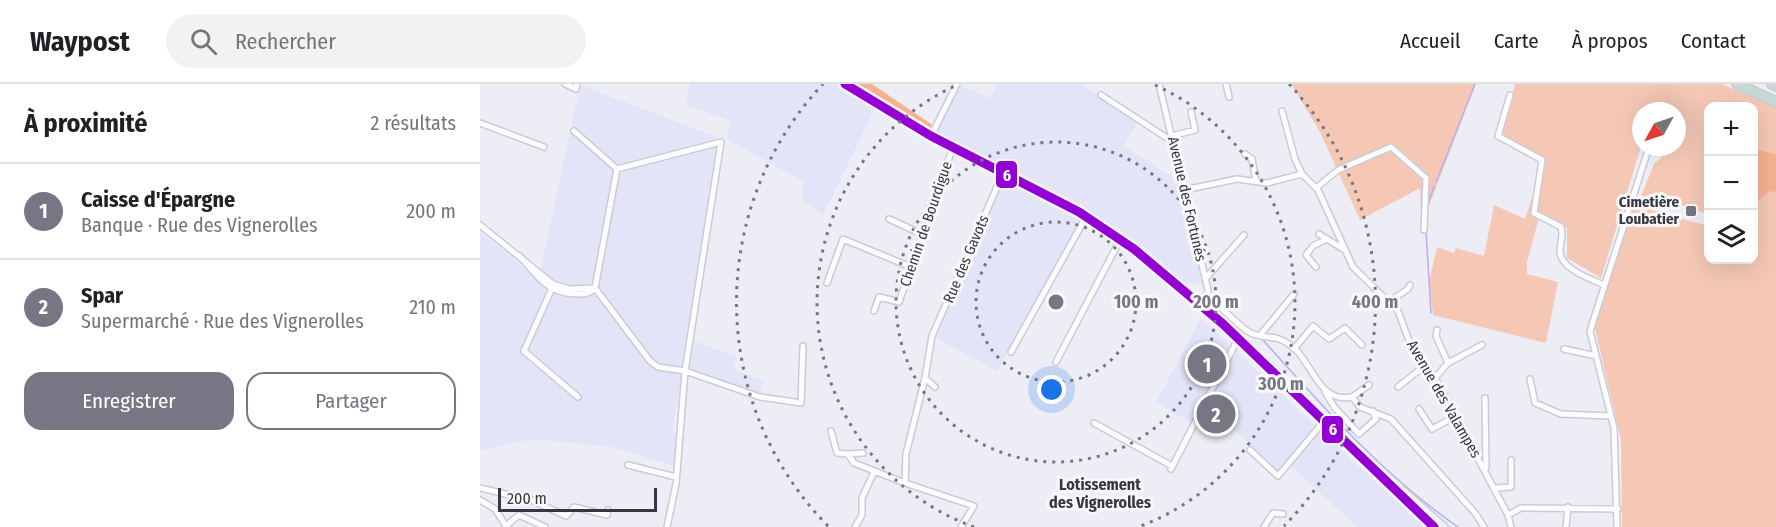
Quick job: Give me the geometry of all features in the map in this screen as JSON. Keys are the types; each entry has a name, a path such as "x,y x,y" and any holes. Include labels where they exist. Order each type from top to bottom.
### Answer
{"highway":[{"path":"1737,84 1776,102"}],"main road":[{"path":"845,84 931,136 1004,171 1086,217 1120,240 1182,289 1238,339 1361,454 1434,527"},
{"path":"1361,454 1444,527"}],"street":[{"path":"565,84 576,89 577,84"},
{"path":"931,136 957,84"},
{"name":"Avenue des Fortunés","path":"1159,84 1206,278 1207,295 1249,332 1261,334"},
{"path":"1226,84 1229,97"},
{"path":"1101,95 1172,139 1195,130 1191,112"},
{"path":"1510,95 1498,136 1542,160 1534,213 1561,227 1560,253 1562,259 1573,269 1604,285"},
{"name":"Avenue des Valampes","path":"1282,111 1302,174 1316,188 1359,274 1398,311 1411,346 1436,378 1495,488 1508,514 1511,527"},
{"path":"480,123 544,147"},
{"path":"574,131 617,169"},
{"path":"617,169 721,142 686,371 676,477 667,527"},
{"name":"Chemin de Bourdigue","path":"874,311 879,297 899,302 953,147"},
{"path":"1316,188 1338,170 1391,147 1426,178 1424,230"},
{"path":"1245,154 1252,159 1256,181"},
{"path":"1617,527 1617,458 1611,416 1590,331 1646,156"},
{"path":"480,225 520,256 552,287 579,294 592,292 595,288 617,169"},
{"name":"Rue des Gavots","path":"905,483 906,454 925,378 932,336 1004,171"},
{"path":"1184,190 1238,179 1267,183 1302,174"},
{"path":"1011,352 1086,217"},
{"path":"889,219 922,234"},
{"path":"1319,234 1345,250"},
{"path":"1206,278 1244,235"},
{"path":"827,282 843,239 911,267"},
{"path":"1316,267 1306,255 1313,246 1327,239"},
{"path":"1056,362 1120,240"},
{"path":"1390,301 1408,289 1410,285"},
{"path":"552,287 524,351 578,397"},
{"path":"595,288 650,361 658,367 686,371 760,397 801,403 803,346"},
{"path":"1294,294 1261,334 1282,338 1307,362 1335,408 1359,434 1376,419 1372,411"},
{"path":"1294,349 1313,326 1329,339 1345,328 1362,345"},
{"path":"1437,330 1436,336 1448,363"},
{"path":"1094,423 1172,467 1238,339"},
{"path":"1436,378 1448,363 1482,345"},
{"path":"1564,349 1596,356"},
{"path":"1398,387 1418,371 1429,369"},
{"path":"925,378 935,387"},
{"path":"1530,379 1535,403 1561,414 1611,416"},
{"path":"1325,392 1343,398 1352,397 1370,385"},
{"path":"1352,397 1360,407 1390,419 1476,514 1484,527"},
{"name":"Avenue des Valampes","path":"1485,398 1486,471"},
{"path":"1419,409 1432,429 1456,416"},
{"path":"1250,450 1278,476 1325,420"},
{"path":"831,431 836,452 863,453"},
{"path":"848,454 852,461 874,472 974,506 963,526"},
{"path":"1495,488 1511,487 1511,460"},
{"path":"628,465 676,477"},
{"path":"855,527 862,515 862,498 874,472"},
{"path":"480,488 531,500 566,516 574,507 607,513 605,522"},
{"path":"480,500 495,509 506,527 519,515 545,527"},
{"path":"1566,527 1568,507"},
{"path":"1508,514 1521,508 1618,509"},
{"path":"1264,527 1273,513 1283,514"}],"shaded area":[{"path":"690,84 845,84 877,104 823,215 801,200 804,182 727,139 730,121 686,105"},
{"path":"857,84 872,84 931,124 932,130"},
{"path":"957,84 990,98 997,84 1081,84 1138,122 1124,146 1180,182 1205,285 1173,281 1084,216 997,371 932,336 1003,172 931,136"},
{"path":"1291,84 1476,84 1427,211 1422,232 1420,188 1360,220 1320,132"},
{"path":"1515,84 1722,84 1776,108 1776,154 1758,150 1758,102 1704,102 1704,213 1686,206 1641,196 1654,164 1661,156 1686,156 1686,102 1632,102 1632,156 1638,156 1601,278 1567,258 1567,228 1540,214 1527,262 1527,274 1558,282 1546,343 1433,315 1429,282 1437,247 1454,253 1456,248 1484,256 1494,205 1525,219 1545,158 1503,135"},
{"path":"580,85 717,137 688,339 737,357 733,369 763,381 760,397 693,374 681,382 673,426 676,436 675,466 611,447 532,439 480,450 480,232 526,269 541,269"},
{"path":"1758,150 1776,154 1776,193 1770,191 1758,201"},
{"path":"1770,191 1776,193 1776,527 1622,527 1621,440 1594,324 1634,205 1704,225 1704,264 1758,264 1758,201"},
{"path":"1201,318 1424,527 1357,527 1291,466 1278,470 1226,422 1216,437 1156,402"}],"waterway":[{"path":"1436,182 1475,84"},
{"path":"1427,206 1434,187"},
{"path":"1426,231 1431,313"},
{"path":"1210,305 1282,372"},
{"path":"1262,339 1354,439 1404,485 1458,527"}],"transit line":[{"name":"6","path":"845,84 931,136 1079,212 1134,249 1223,324 1434,527"}],"place":[{"name":"Cimetière Loubatier","path":"1691,211"},
{"name":"Caisse d'Épargne","path":"1207,364"},
{"name":"Spar","path":"1216,414"}],"district":[{"name":"Lotissement des Vignerolles","path":"1100,493"}]}
